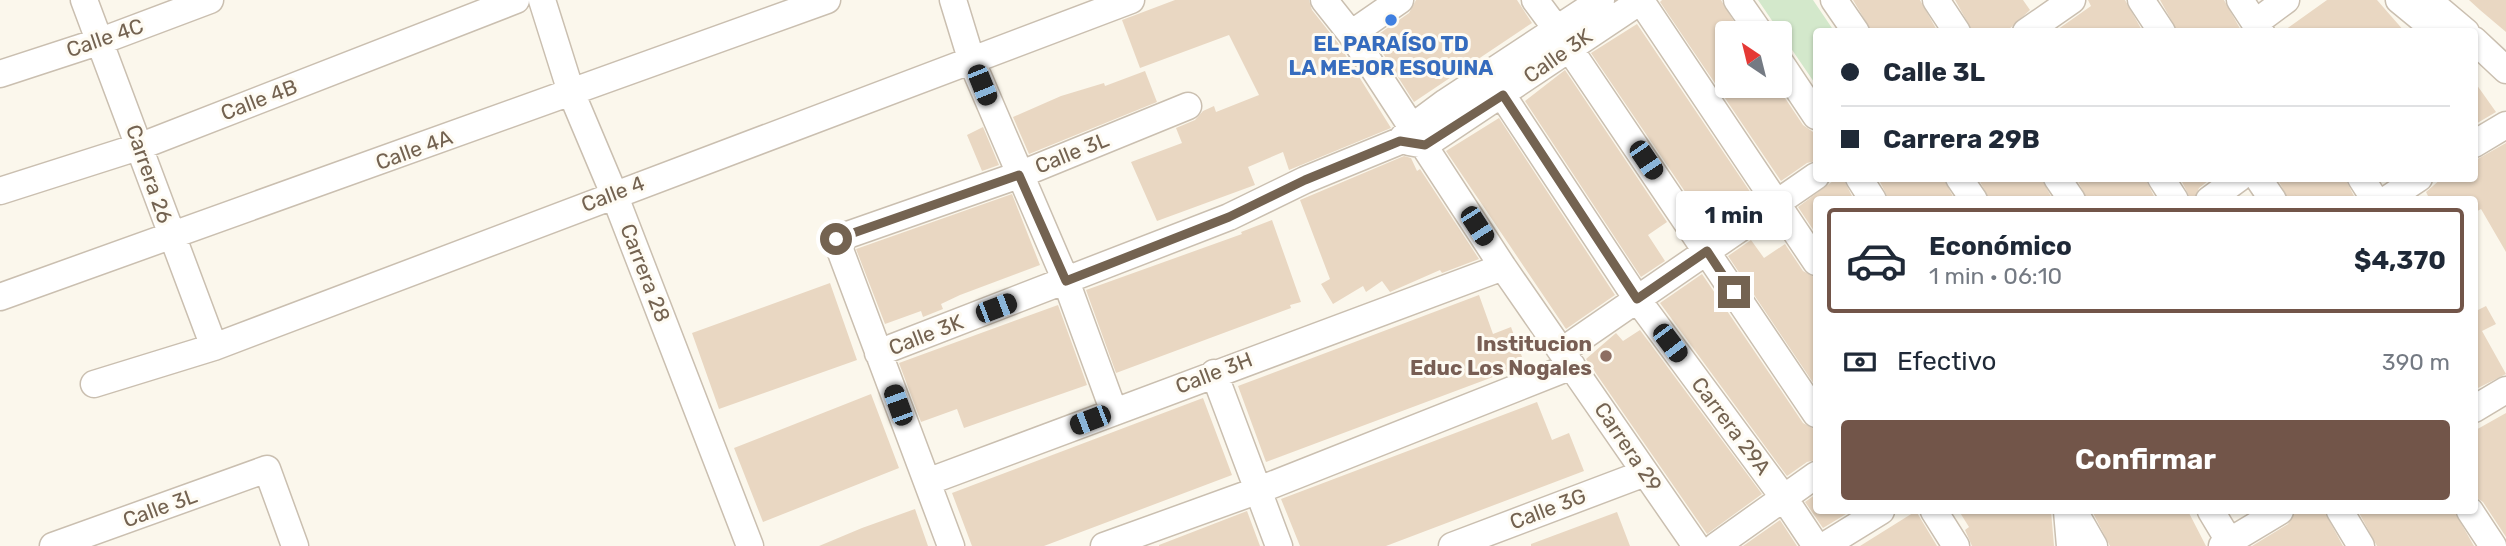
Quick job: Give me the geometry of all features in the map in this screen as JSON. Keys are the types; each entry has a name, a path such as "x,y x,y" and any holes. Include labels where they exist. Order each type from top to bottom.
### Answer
{"street":[{"name":"Carrera 26","path":"84,0 141,146 172,238 214,347"},
{"name":"Calle 4C","path":"0,74 101,41 210,0"},
{"name":"Calle 4B","path":"0,191 141,146 516,0"},
{"name":"Carrera 28","path":"542,0 571,92 614,194 750,546"},
{"name":"Calle 4A","path":"0,297 172,238 827,0"},
{"path":"953,0 972,62 1066,281 1114,412"},
{"name":"Calle 4","path":"94,384 214,347 1131,0"},
{"name":"Carrera 29","path":"1324,0 1350,34 1412,138 1696,546"},
{"path":"1350,34 1400,0"},
{"path":"1535,0 1813,410"},
{"name":"Calle 3K","path":"1563,39 1601,0"},
{"path":"1737,0 1752,21"},
{"path":"1834,0 1853,28"},
{"path":"1936,0 1954,28"},
{"path":"2032,28 2072,0"},
{"path":"2141,0 2159,28"},
{"path":"2240,0 2258,27 2286,0"},
{"path":"2399,0 2450,28"},
{"path":"2428,0 2453,28"},
{"path":"1641,1 1813,257"},
{"name":"Calle 3K","path":"878,353 1229,217 1305,180 1412,138 1563,39 1641,1"},
{"path":"2478,48 2506,70"},
{"path":"2478,66 2506,90"},
{"path":"1792,80 1813,112"},
{"name":"Carrera 29A","path":"1496,85 1637,299 1784,498 1816,546"},
{"name":"Calle 3L","path":"878,353 836,239 1019,175 1188,106"},
{"path":"2478,142 2506,125"},
{"path":"1104,546 1259,490 1567,358 1637,299 1813,178"},
{"path":"2214,196 2234,182"},
{"path":"2392,196 2413,182"},
{"name":"Calle 3H","path":"927,482 1503,267"},
{"path":"878,353 951,546"},
{"path":"1214,373 1279,546"},
{"path":"2478,407 2506,390"},
{"name":"Calle 3L","path":"53,546 267,469 295,546"},
{"name":"Calle 3G","path":"1452,546 1645,473"},
{"path":"1716,546 1813,477"},
{"path":"1824,546 1876,514"},
{"path":"1936,514 1956,546"},
{"path":"2067,514 2070,546"},
{"path":"2076,514 2094,546"},
{"path":"2212,514 2228,545 2275,514"},
{"path":"2342,514 2361,546"},
{"path":"2472,514 2493,546"}],"green space":[{"path":"1758,0 1813,0 1832,28 1813,28 1813,81 1792,50 1792,21 1772,21"}],"building":[{"path":"1175,0 1309,0 1312,10 1338,43 1391,128 1289,170 1283,152 1248,167 1255,185 1157,221 1131,162 1182,143 1176,128 1195,120 1203,111 1214,106 1216,112 1259,95 1229,35 1140,68 1122,20"},
{"path":"1416,0 1517,0 1532,23 1414,102 1373,38 1409,13"},
{"path":"1662,0 1721,0 1734,21 1715,21 1715,83 1660,2"},
{"path":"1853,0 1920,0 1936,28 1870,28"},
{"path":"1955,0 2023,0 2030,10 2010,28 1971,28"},
{"path":"2088,0 2125,0 2141,28 2060,28 2091,6"},
{"path":"2160,0 2224,0 2240,28 2176,28"},
{"path":"2327,0 2377,0 2402,28 2288,28"},
{"path":"2469,0 2506,0 2506,32 2480,10"},
{"path":"1637,24 1755,199 1711,230 1591,53"},
{"path":"1565,70 1667,222 1648,235 1665,261 1641,277 1525,101"},
{"path":"1145,71 1157,102 1029,154 1013,117 1061,96 1104,83 1105,86"},
{"path":"2478,87 2496,112 2478,123"},
{"path":"1725,98 1785,98 1803,125 1813,132 1813,162 1781,181"},
{"path":"1499,118 1615,295 1566,329 1446,151"},
{"path":"983,127 999,165 982,171 967,135"},
{"path":"2506,143 2506,252 2481,209 2478,211 2478,196 2428,196 2426,192 2437,182 2478,182 2478,159"},
{"path":"1404,156 1411,158 1417,171 1420,169 1479,259 1442,273 1440,270 1390,292 1382,281 1366,292 1363,286 1333,304 1321,284 1330,279 1300,200"},
{"path":"1832,182 1845,182 1852,196 1813,196 1813,230 1798,207"},
{"path":"1880,182 1945,182 1953,196 1887,196"},
{"path":"1980,182 2043,182 2051,196 1988,196"},
{"path":"2078,182 2147,182 2154,196 2086,196"},
{"path":"2182,182 2207,182 2199,188 2196,196 2189,196"},
{"path":"2279,182 2347,182 2354,196 2287,196"},
{"path":"1012,194 1040,265 960,295 941,304 943,309 923,317 921,311 885,324 856,249"},
{"path":"1272,220 1301,302 1116,373 1086,290 1242,234 1241,232"},
{"path":"1751,240 1764,258 1785,244 1803,271 1813,276 1813,383 1728,256"},
{"path":"1702,274 1803,423 1813,428 1813,461 1787,476 1660,303"},
{"path":"830,283 857,360 719,409 692,333"},
{"path":"1479,295 1493,334 1511,327 1525,365 1266,462 1238,386"},
{"path":"1058,305 1087,385 964,428 957,409 921,422 899,363"},
{"path":"2486,306 2496,324 2482,331 2506,374 2478,388 2478,310"},
{"path":"1640,330 1762,494 1707,534 1586,359 1616,333 1623,341"},
{"path":"871,394 899,468 763,522 734,448"},
{"path":"1203,398 1232,475 1044,546 972,546 952,493"},
{"path":"1537,402 1552,440 1569,433 1584,471 1386,546 1300,546 1281,499"},
{"path":"2506,413 2506,537 2478,499 2478,429"},
{"path":"1813,496 1813,514 1805,502"},
{"path":"915,509 928,546 819,546 862,528"},
{"path":"1247,511 1260,546 1159,546 1159,545"},
{"path":"1617,512 1630,546 1531,546 1531,544"},
{"path":"1813,514 1846,514 1823,528"},
{"path":"1911,514 1918,514 1937,546 1860,546"},
{"path":"1961,514 2051,514 2054,546 1972,546 1965,530 1969,527"},
{"path":"2094,514 2190,514 2206,546 2110,546"},
{"path":"2294,514 2326,514 2343,546 2252,546 2288,524"},
{"path":"2360,514 2456,514 2474,546 2377,546"},
{"path":"1780,520 1797,546 1743,546"}],"place":[{"name":"EL PARAÍSO TD LA MEJOR ESQUINA","path":"1391,20"},
{"name":"Institucion Educ Los Nogales","path":"1606,356"}],"route":[{"path":"836,239 1019,175 1066,281 1229,217 1305,180 1400,141 1425,145 1503,95 1637,299 1707,251 1734,292"}]}
